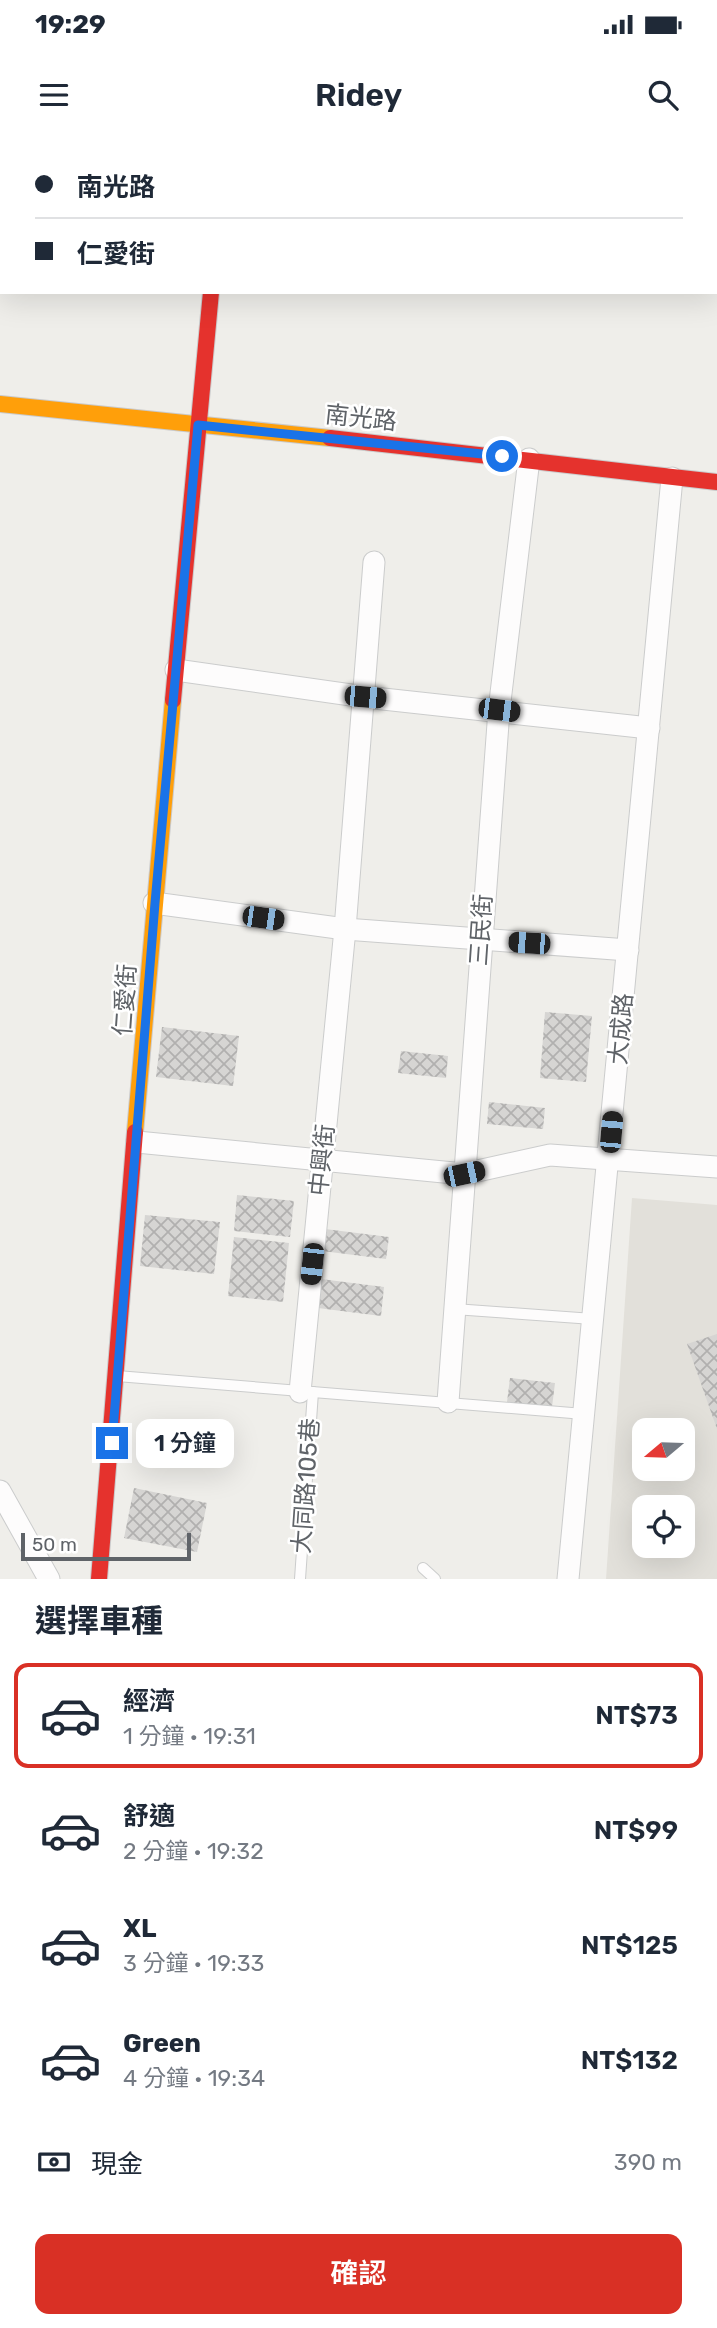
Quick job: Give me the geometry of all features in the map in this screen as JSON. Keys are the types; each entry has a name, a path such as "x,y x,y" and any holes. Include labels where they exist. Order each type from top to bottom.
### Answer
{"street":[{"name":"仁愛街","path":"99,1579 155,903 211,294"},
{"name":"南光路","path":"0,404 529,459 717,482"},
{"name":"三民街","path":"448,1402 480,939 499,710 529,459"},
{"name":"大成路","path":"568,1579 672,478"},
{"path":"345,929 374,562"},
{"path":"176,670 365,697 649,728"},
{"path":"155,903 345,929 628,950"},
{"name":"中興街","path":"306,1392 322,1161 345,929"},
{"path":"137,1142 464,1174 550,1155 609,1157 717,1167"},
{"path":"0,1490 49,1579"}],"lane":[{"path":"454,1309 593,1318"},
{"path":"117,1376 584,1414"},
{"name":"大同路105巷","path":"300,1579 306,1392"},
{"path":"423,1568 435,1579"}],"shaded area":[{"path":"632,1198 717,1205 717,1579 606,1579"}],"building":[{"path":"545,1012 592,1016 586,1082 540,1078"},
{"path":"162,1027 239,1036 233,1086 156,1077"},
{"path":"401,1051 448,1056 446,1078 398,1073"},
{"path":"489,1102 545,1108 543,1129 487,1124"},
{"path":"237,1195 294,1201 290,1237 234,1231"},
{"path":"145,1215 220,1222 214,1274 140,1266"},
{"path":"325,1229 389,1237 386,1259 322,1251"},
{"path":"234,1237 289,1243 283,1302 228,1296"},
{"path":"321,1279 384,1287 381,1316 318,1308"},
{"path":"717,1334 717,1429 687,1344"},
{"path":"510,1378 555,1383 551,1415 506,1410"},
{"path":"134,1488 207,1503 197,1552 124,1538"}],"traffic: slow":[{"path":"0,404 330,438"},
{"path":"135,1132 173,700"}],"traffic: jam":[{"path":"173,700 211,294"},
{"path":"330,438 717,482"},
{"path":"99,1579 135,1132"}],"route":[{"path":"112,1443 155,903 198,425 502,456"}]}
